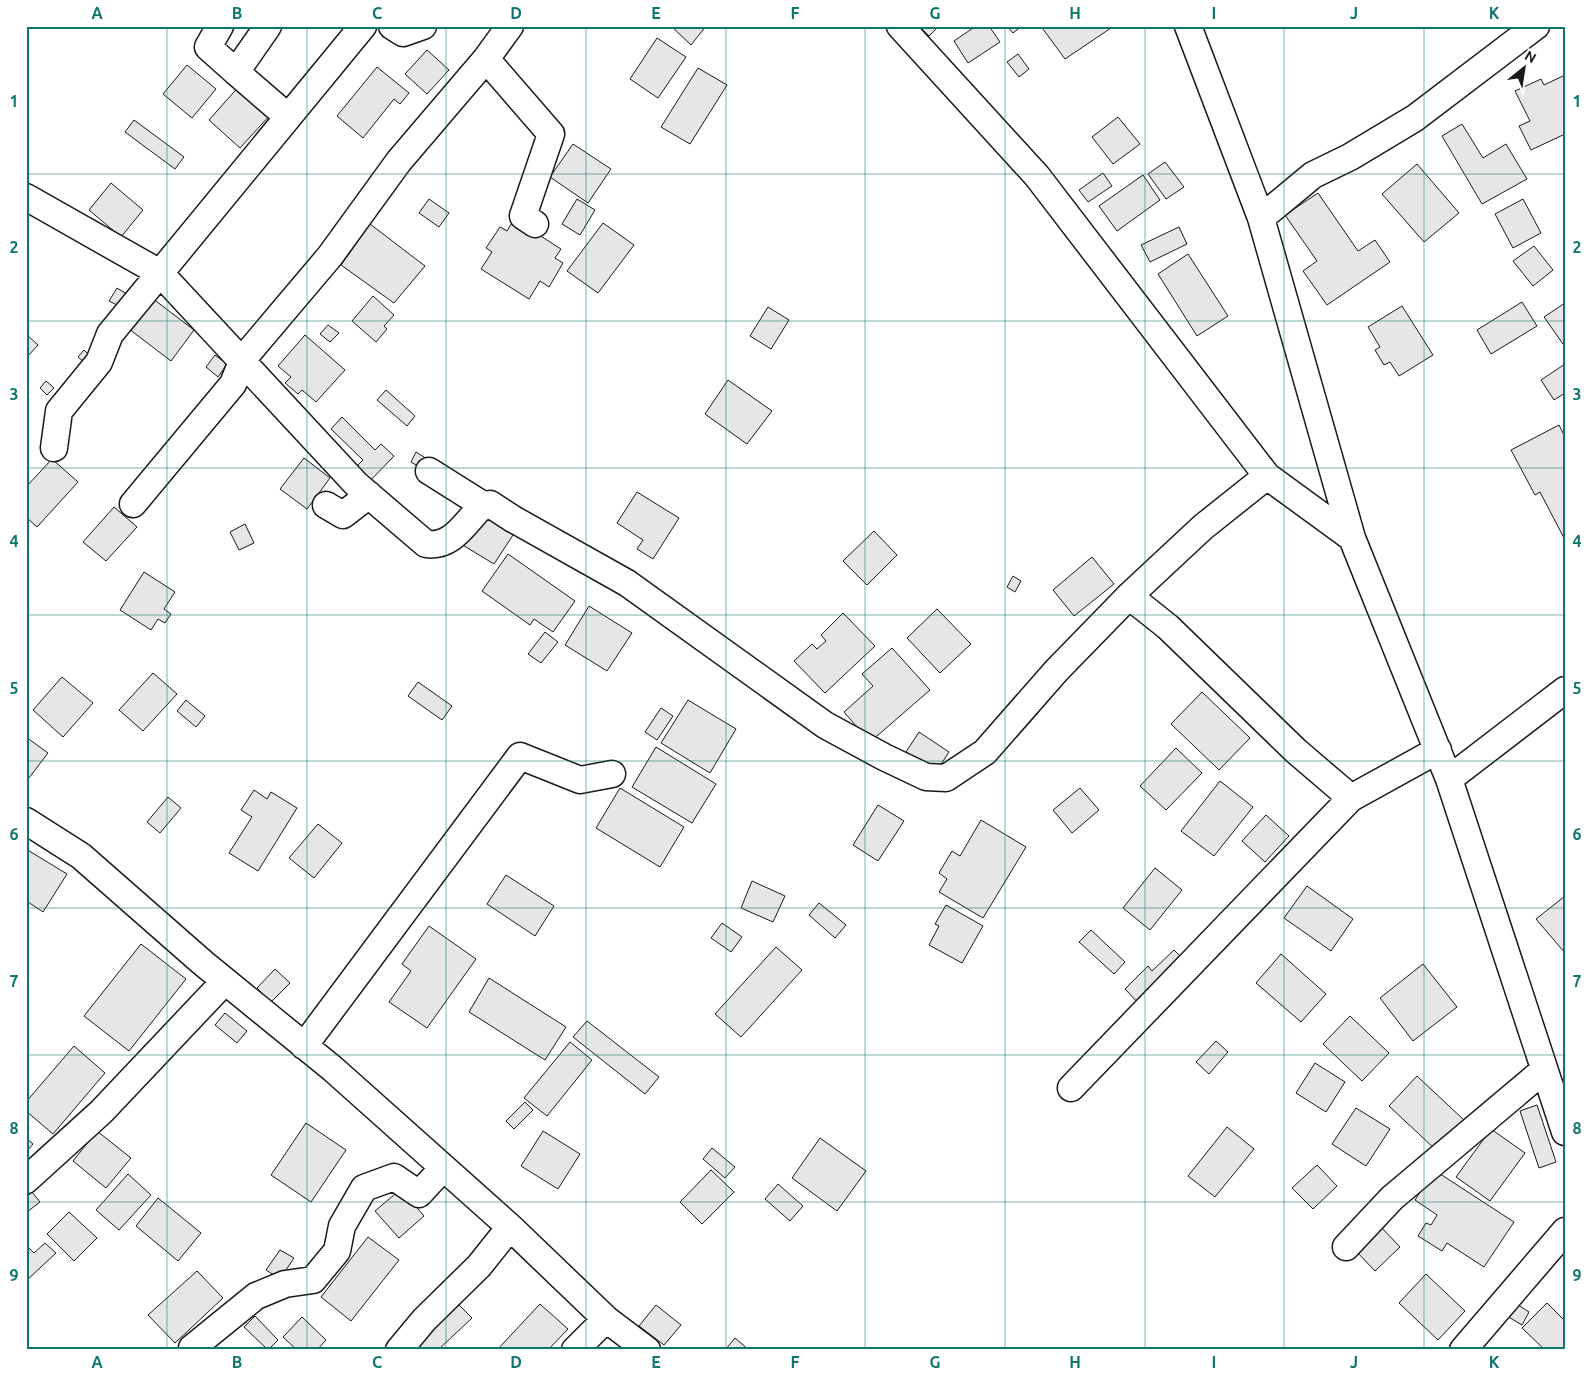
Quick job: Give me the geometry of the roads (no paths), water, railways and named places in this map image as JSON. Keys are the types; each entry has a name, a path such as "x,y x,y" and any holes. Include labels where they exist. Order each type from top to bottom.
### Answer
{"street":[{"path":"220,26 216,29 208,47 288,117"},
{"path":"236,72 268,26"},
{"path":"54,448 59,411 99,362 110,334 363,26"},
{"path":"392,26 403,33 423,26"},
{"path":"133,504 233,384 243,359 330,256 399,161 486,59 510,26"},
{"path":"900,26 1037,176 1267,476 1352,538"},
{"path":"1188,26 1260,218 1352,538 1449,779 1565,1132"},
{"path":"1260,218 1313,175 1350,157 1415,118 1536,26"},
{"path":"486,59 551,134 523,216 535,224"},
{"path":"26,197 160,273 369,495 426,544 437,546 450,541 483,505 490,504 513,519 627,583 825,725 926,777 946,778 985,752 1056,671 1129,596 1203,527 1267,476"},
{"path":"429,471 483,505"},
{"path":"326,505 344,515 369,495"},
{"path":"1129,596 1168,628 1296,751 1352,798"},
{"path":"1449,779 1565,690"},
{"path":"1071,1088 1352,798 1438,750"},
{"path":"304,1046 520,756 580,780 612,774"},
{"path":"26,821 81,856 225,981 333,1069 510,1227 606,1319 647,1350"},
{"path":"26,1180 102,1111 225,981"},
{"path":"1346,1246 1392,1198 1544,1070"},
{"path":"192,1348 256,1296 285,1284 313,1280 337,1251 342,1226 364,1188 394,1177 420,1194 443,1168"},
{"path":"399,1350 424,1320 479,1266 510,1227"},
{"path":"1463,1350 1565,1231"},
{"path":"575,1350 606,1319"}]}
